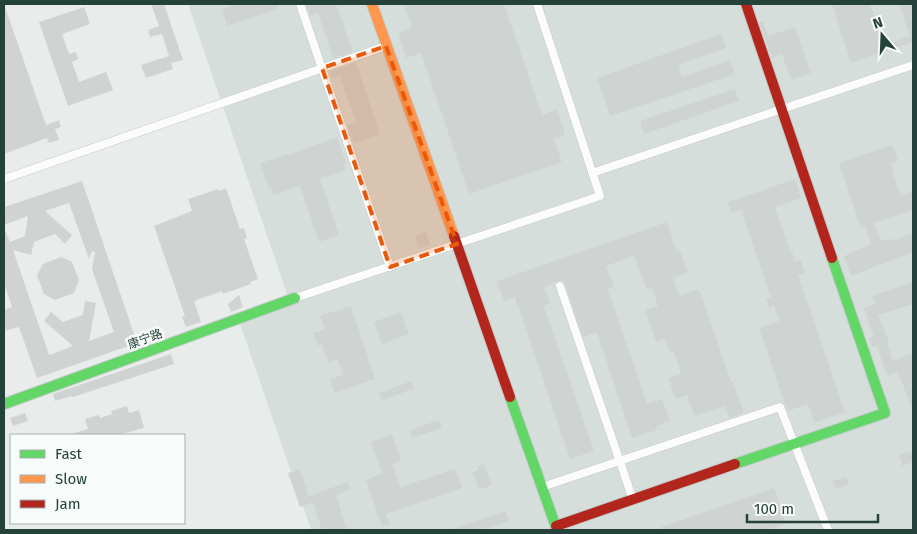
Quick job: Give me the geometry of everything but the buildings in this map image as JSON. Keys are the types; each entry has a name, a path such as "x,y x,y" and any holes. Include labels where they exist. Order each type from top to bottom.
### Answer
{"street":[{"path":"300,4 390,266"},
{"path":"372,4 557,528 632,500 886,413 746,4"},
{"path":"295,298 600,196 537,4"},
{"path":"4,179 386,46"},
{"path":"592,172 913,65"},
{"path":"560,286 632,500"},
{"name":"康宁路","path":"4,404 295,298"},
{"path":"542,486 780,406 828,530"}],"highlighted area":[{"path":"386,46 457,244 390,267 322,68"}],"shaded area":[{"path":"188,4 913,4 913,530 311,530 237,315 288,297"}],"traffic: fast":[{"path":"735,464 885,413 832,258"},
{"path":"4,404 295,298"},
{"path":"510,397 557,530"}],"traffic: slow":[{"path":"372,4 454,236"}],"traffic: jam":[{"path":"746,4 832,258"},
{"path":"454,236 510,397"},
{"path":"556,526 735,464"}]}
